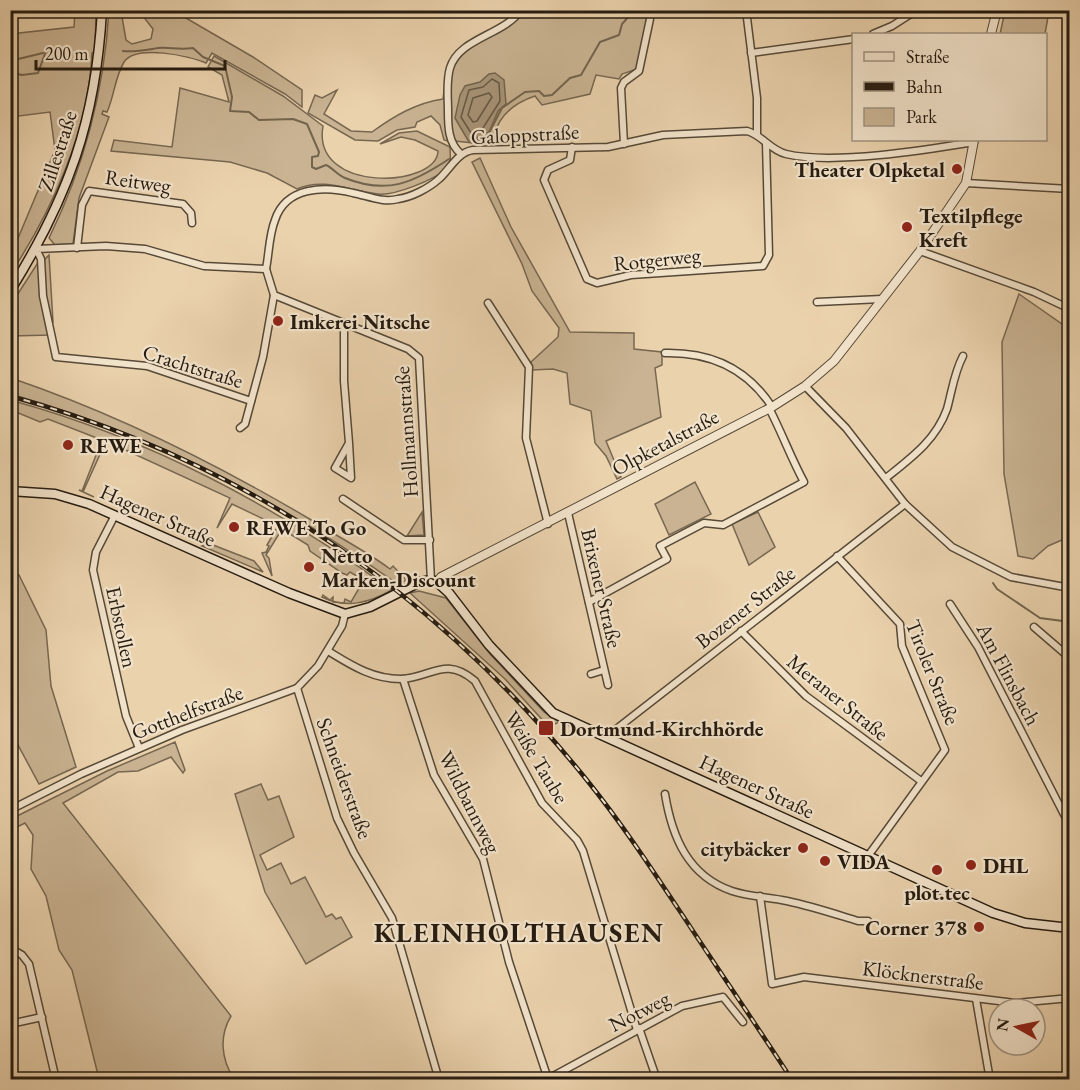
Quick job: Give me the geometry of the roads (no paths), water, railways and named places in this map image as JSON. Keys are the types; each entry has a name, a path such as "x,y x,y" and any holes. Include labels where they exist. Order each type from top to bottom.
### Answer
{"main road":[{"name":"Zillestraße","path":"10,291 36,249 69,181 86,126 99,55 102,10"},
{"name":"Hagener Straße","path":"10,491 55,494 114,514 280,590 345,614"},
{"name":"Hagener Straße","path":"434,581 449,593 489,645 546,708 569,722 1003,917 1070,928"},
{"path":"345,614 370,607 409,587 434,581"}],"street":[{"path":"461,154 453,146 448,128 450,69 463,49 508,25 521,10"},
{"path":"746,10 757,98 757,134 766,143 787,154 818,158 935,149 974,141"},
{"path":"875,33 892,26 917,10"},
{"path":"991,33 997,10"},
{"path":"624,144 621,88 624,82 639,72 650,19"},
{"path":"751,53 852,39"},
{"name":"Galoppstraße","path":"266,270 274,220 280,209 301,192 326,188 381,200 399,200 431,185 450,169 461,154 474,150 624,144 663,135 747,131 757,134"},
{"name":"Olpketalstraße","path":"434,581 548,524 770,407 805,386 834,361 920,251 966,183 974,141"},
{"name":"Rotgerweg","path":"572,147 570,160 548,170 544,180 587,279 597,283 630,275 763,266 769,255 766,143"},
{"path":"966,183 1070,189"},
{"name":"Reitweg","path":"77,248 82,205 89,191 183,204 191,213 192,223"},
{"path":"36,249 145,249 204,266 266,270 274,295"},
{"name":"Crachtstraße","path":"36,249 41,259 43,296 56,357 147,366 251,401"},
{"path":"920,251 1034,292 1070,309"},
{"name":"Crachtstraße","path":"240,428 245,424 263,357 274,295"},
{"name":"Hollmannstraße","path":"274,295 408,349 419,358 429,540 434,581"},
{"path":"817,302 882,299"},
{"path":"488,303 529,367 526,438 548,524"},
{"path":"344,324 344,381 350,455 351,478 335,468 349,443"},
{"path":"589,602 667,559 660,546 704,523 723,525 804,483 794,463 791,450 761,389 743,374 727,366 692,353 665,353"},
{"path":"886,478 922,449 939,427 950,396 956,369 963,356"},
{"path":"805,386 846,428 905,504 952,547 1011,577 1070,588"},
{"path":"343,499 400,538 429,540"},
{"name":"Bozener Straße","path":"606,737 905,504"},
{"name":"Brixener Straße","path":"568,513 608,685"},
{"name":"Erbstollen","path":"114,514 96,552 93,570 126,716 139,748"},
{"name":"Tiroler Straße","path":"837,556 900,624 902,646 945,750 921,781"},
{"name":"Am Flinsbach","path":"950,604 978,647 1070,826"},
{"name":"Gotthelfstraße","path":"10,810 139,748 297,688 310,676 328,651 345,614"},
{"path":"1034,627 1070,658"},
{"name":"Meraner Straße","path":"741,632 806,696 921,781"},
{"name":"Weiße Taube","path":"328,651 362,672 403,679 445,668 465,673 474,681 542,803 577,840 583,851 638,1029 657,1080"},
{"name":"Brixener Straße","path":"591,674 604,670"},
{"name":"Wildbannweg","path":"403,679 434,775 483,859 509,962 547,1079"},
{"name":"Schneiderstraße","path":"297,688 337,818 392,918 439,1080"},
{"path":"868,856 921,781"},
{"path":"664,795 677,843 700,872 732,891 868,921"},
{"name":"Klöcknerstraße","path":"760,897 772,984 804,977 1015,1003 1070,998"},
{"path":"10,948 22,955 29,964 56,1080"},
{"name":"Notweg","path":"547,1079 682,1006 717,997 728,1000 743,1022"},
{"path":"976,999 987,1079"},
{"path":"10,1024 42,1017"}],"water":[{"path":"495,73 504,80 506,104 498,111 489,132 469,142 455,118 460,95 465,86 480,82 489,74"}],"waterway":[{"path":"472,143 489,133 502,108 525,92 539,91 544,96 552,95 570,78 581,75 600,42 619,35 622,24 630,15 629,10"},
{"path":"123,51 193,48 203,57 225,66 232,97 230,111 249,112 259,120 293,119 307,124 319,152 318,156 312,157 312,167 316,169 326,165 345,178 374,186 387,186 411,180 449,159"},
{"path":"10,72 22,75 38,73 46,51 72,54"},
{"path":"10,61 43,53"},
{"path":"993,583 997,589 1040,618 1070,622"}],"railway":[{"path":"10,396 95,423 177,457 255,496 329,541 399,593 465,649 527,711 600,797 653,871 792,1080"}],"place":[{"name":"Theater Olpketal","path":"957,169"},
{"name":"Textilpflege Kreft","path":"907,227"},
{"name":"Imkerei Nitsche","path":"278,321"},
{"name":"REWE","path":"68,445"},
{"name":"REWE To Go","path":"234,527"},
{"name":"Netto Marken-Discount","path":"309,567"},
{"name":"Dortmund-Kirchhörde","path":"546,728"},
{"name":"citybäcker","path":"803,848"},
{"name":"VIDA","path":"825,861"},
{"name":"DHL","path":"971,865"},
{"name":"plot.tec","path":"937,870"},
{"name":"Corner 378","path":"979,927"}],"district":[{"name":"KLEINHOLTHAUSEN","path":"519,932"}]}
